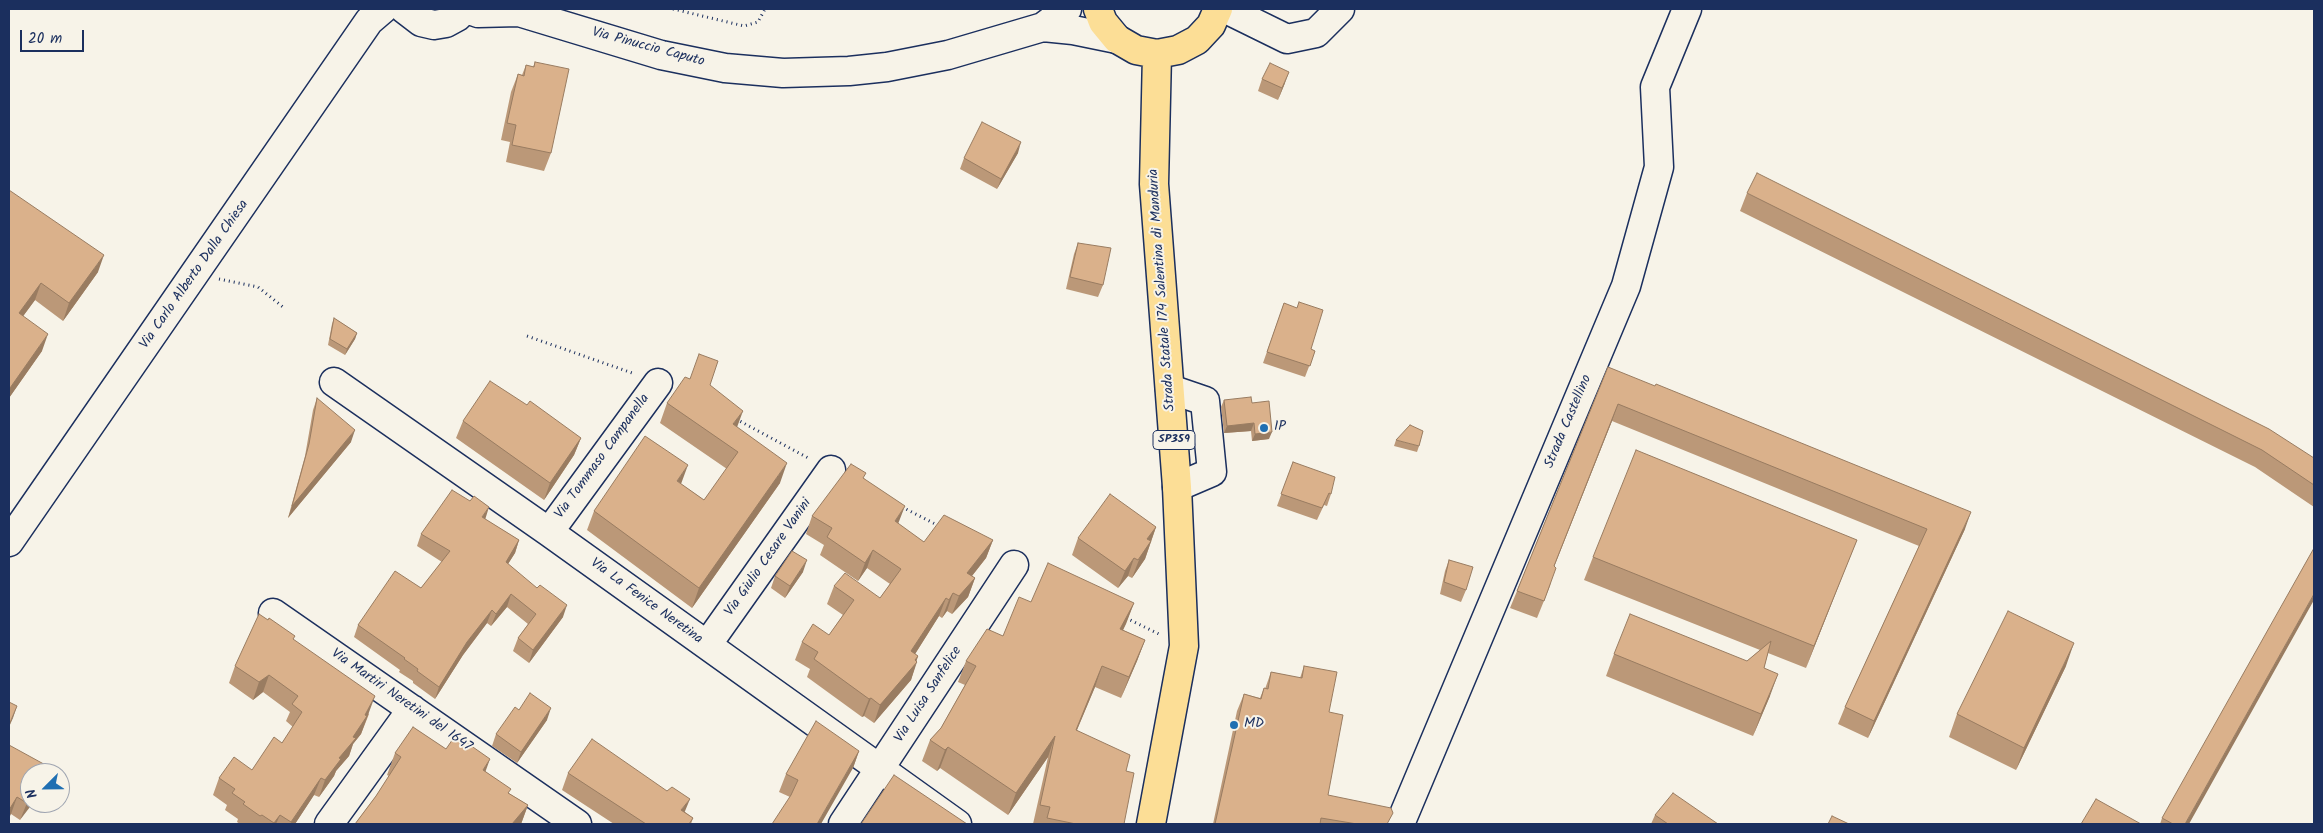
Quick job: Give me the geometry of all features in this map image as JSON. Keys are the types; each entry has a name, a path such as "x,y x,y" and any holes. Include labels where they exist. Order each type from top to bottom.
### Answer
{"main road":[{"path":"1098,9 1103,22 1117,39 1136,50 1157,54 1178,50 1197,40 1211,25 1218,9"},
{"name":"Strada Statale 174 Salentina di Manduria","path":"1151,824 1184,646 1177,487 1154,184 1157,54"}],"street":[{"name":"Via Carlo Alberto Dalla Chiesa","path":"9,542 369,21 383,9"},
{"path":"404,9 421,22 434,25 446,23 466,9"},
{"name":"Via Pinuccio Caputo","path":"466,9 478,13 518,10 661,55 725,68 783,73 849,71 886,67 948,55 1043,27"},
{"path":"1043,27 1067,9"},
{"path":"1226,9 1288,39 1316,33 1340,9"},
{"name":"Strada Castellino","path":"1400,824 1626,286 1659,167 1655,87 1688,9"},
{"path":"1043,27 1073,30 1117,39"},
{"name":"Via La Fenice Neretina","path":"334,382 957,824"},
{"name":"Via Tommaso Campanella","path":"548,532 658,383"},
{"path":"1170,389 1205,400 1212,472 1177,487"},
{"name":"Via Giulio Cesare Vanini","path":"707,645 831,470"},
{"name":"Via Luisa Sanfelice","path":"843,824 1014,565"},
{"name":"Via Martiri Neretini del 1647","path":"273,613 412,709 560,819"},
{"path":"329,824 412,709"}],"path":[{"path":"673,9 744,26 758,22 765,9"},
{"path":"196,274 258,287 283,307"},
{"path":"527,336 658,383"},
{"path":"730,416 831,470"},
{"path":"901,506 945,529"},
{"path":"1121,616 1184,646"}],"building":[{"path":"535,62 569,69 551,153 512,145 516,125 507,123 518,74 524,76 526,65 534,67"},
{"path":"1270,63 1289,72 1282,88 1262,79"},
{"path":"982,122 1021,142 1001,179 964,158"},
{"path":"1757,173 2269,429 2314,458 2314,485 2262,450 1747,193"},
{"path":"9,190 104,255 69,303 41,283 19,313 48,334 10,388 9,387"},
{"path":"1078,243 1111,248 1103,285 1070,277"},
{"path":"1299,302 1323,310 1311,349 1315,351 1310,366 1267,352 1284,303 1297,308"},
{"path":"334,318 357,333 347,349 330,339"},
{"path":"699,354 718,361 710,385 743,411 733,424 787,463 699,588 594,511 645,436 688,465 677,481 704,500 738,452 667,403 685,377 690,379"},
{"path":"1608,367 1655,386 1656,384 1971,512 1874,721 1845,707 1927,529 1618,404 1554,566 1556,568 1544,601 1517,591"},
{"path":"490,381 527,405 530,401 581,438 550,483 463,421"},
{"path":"1251,397 1252,403 1269,401 1272,432 1255,434 1254,423 1227,426 1224,400"},
{"path":"317,398 355,430 292,506 309,444"},
{"path":"1410,425 1423,431 1419,446 1396,440"},
{"path":"1636,450 1857,540 1814,646 1593,557"},
{"path":"1293,462 1335,477 1331,494 1329,493 1322,508 1281,494"},
{"path":"851,464 866,473 863,478 905,506 895,521 924,542 944,515 993,540 967,573 975,578 959,596 953,593 949,600 946,598 911,651 918,656 915,660 917,662 880,705 814,659 818,652 802,642 813,624 829,635 854,600 834,586 845,573 880,598 901,569 873,550 865,563 827,537 832,528 812,516"},
{"path":"452,490 470,501 474,496 489,507 482,517 519,540 506,562 537,588 540,585 567,605 533,650 518,638 536,614 511,594 496,614 492,610 467,642 439,687 417,671 418,669 405,658 358,625 395,571 421,588 450,551 421,534"},
{"path":"1110,494 1156,527 1147,539 1151,541 1138,560 1134,558 1125,571 1078,538"},
{"path":"2314,548 2314,594 2185,824 2173,824 2162,818"},
{"path":"792,551 807,560 790,586 775,576"},
{"path":"1449,560 1473,567 1466,590 1444,582"},
{"path":"1048,563 1134,603 1120,629 1145,640 1129,677 1102,666 1076,730 1130,755 1126,771 1134,773 1124,824 1076,824 1047,818 1050,807 1040,805 1055,736 1016,793 948,747 945,750 930,740 941,728 976,666 966,661 987,629 1003,636 1019,597 1031,602"},
{"path":"2008,611 2074,643 2024,748 1957,714"},
{"path":"259,614 268,620 269,618 295,636 293,639 375,696 365,715 367,716 353,737 356,738 339,758 341,759 325,780 321,778 291,822 280,815 274,823 262,815 260,816 243,804 245,802 232,793 235,789 219,778 234,757 252,770 274,737 282,743 302,712 292,704 298,696 269,675 259,682 235,666"},
{"path":"1630,614 1747,661 1771,641 1764,668 1778,674 1761,714 1614,654"},
{"path":"1304,666 1337,672 1329,712 1343,715 1328,795 1391,808 1393,813 1387,824 1357,824 1321,818 1320,824 1215,824 1244,694 1261,699 1264,688 1268,689 1271,672 1302,678"},
{"path":"530,693 551,708 521,752 496,734 515,707 519,710"},
{"path":"9,702 17,706 9,725"},
{"path":"816,721 859,751 817,824 772,824 791,795 798,780 786,774"},
{"path":"413,727 446,749 455,736 460,738 490,759 483,770 511,789 508,793 528,805 512,824 355,824 401,757 395,753"},
{"path":"592,739 667,791 672,787 690,799 681,810 693,818 689,824 646,824 568,773"},
{"path":"9,745 42,763 20,763 20,799 17,797 9,810"},
{"path":"894,775 967,824 861,824"},
{"path":"1673,793 1718,824 1668,824 1655,815"},
{"path":"2096,799 2141,824 2081,824"},
{"path":"1832,816 1849,824 1828,824"}],"place":[{"name":"IP","path":"1264,428"},
{"name":"MD","path":"1234,725"}]}
